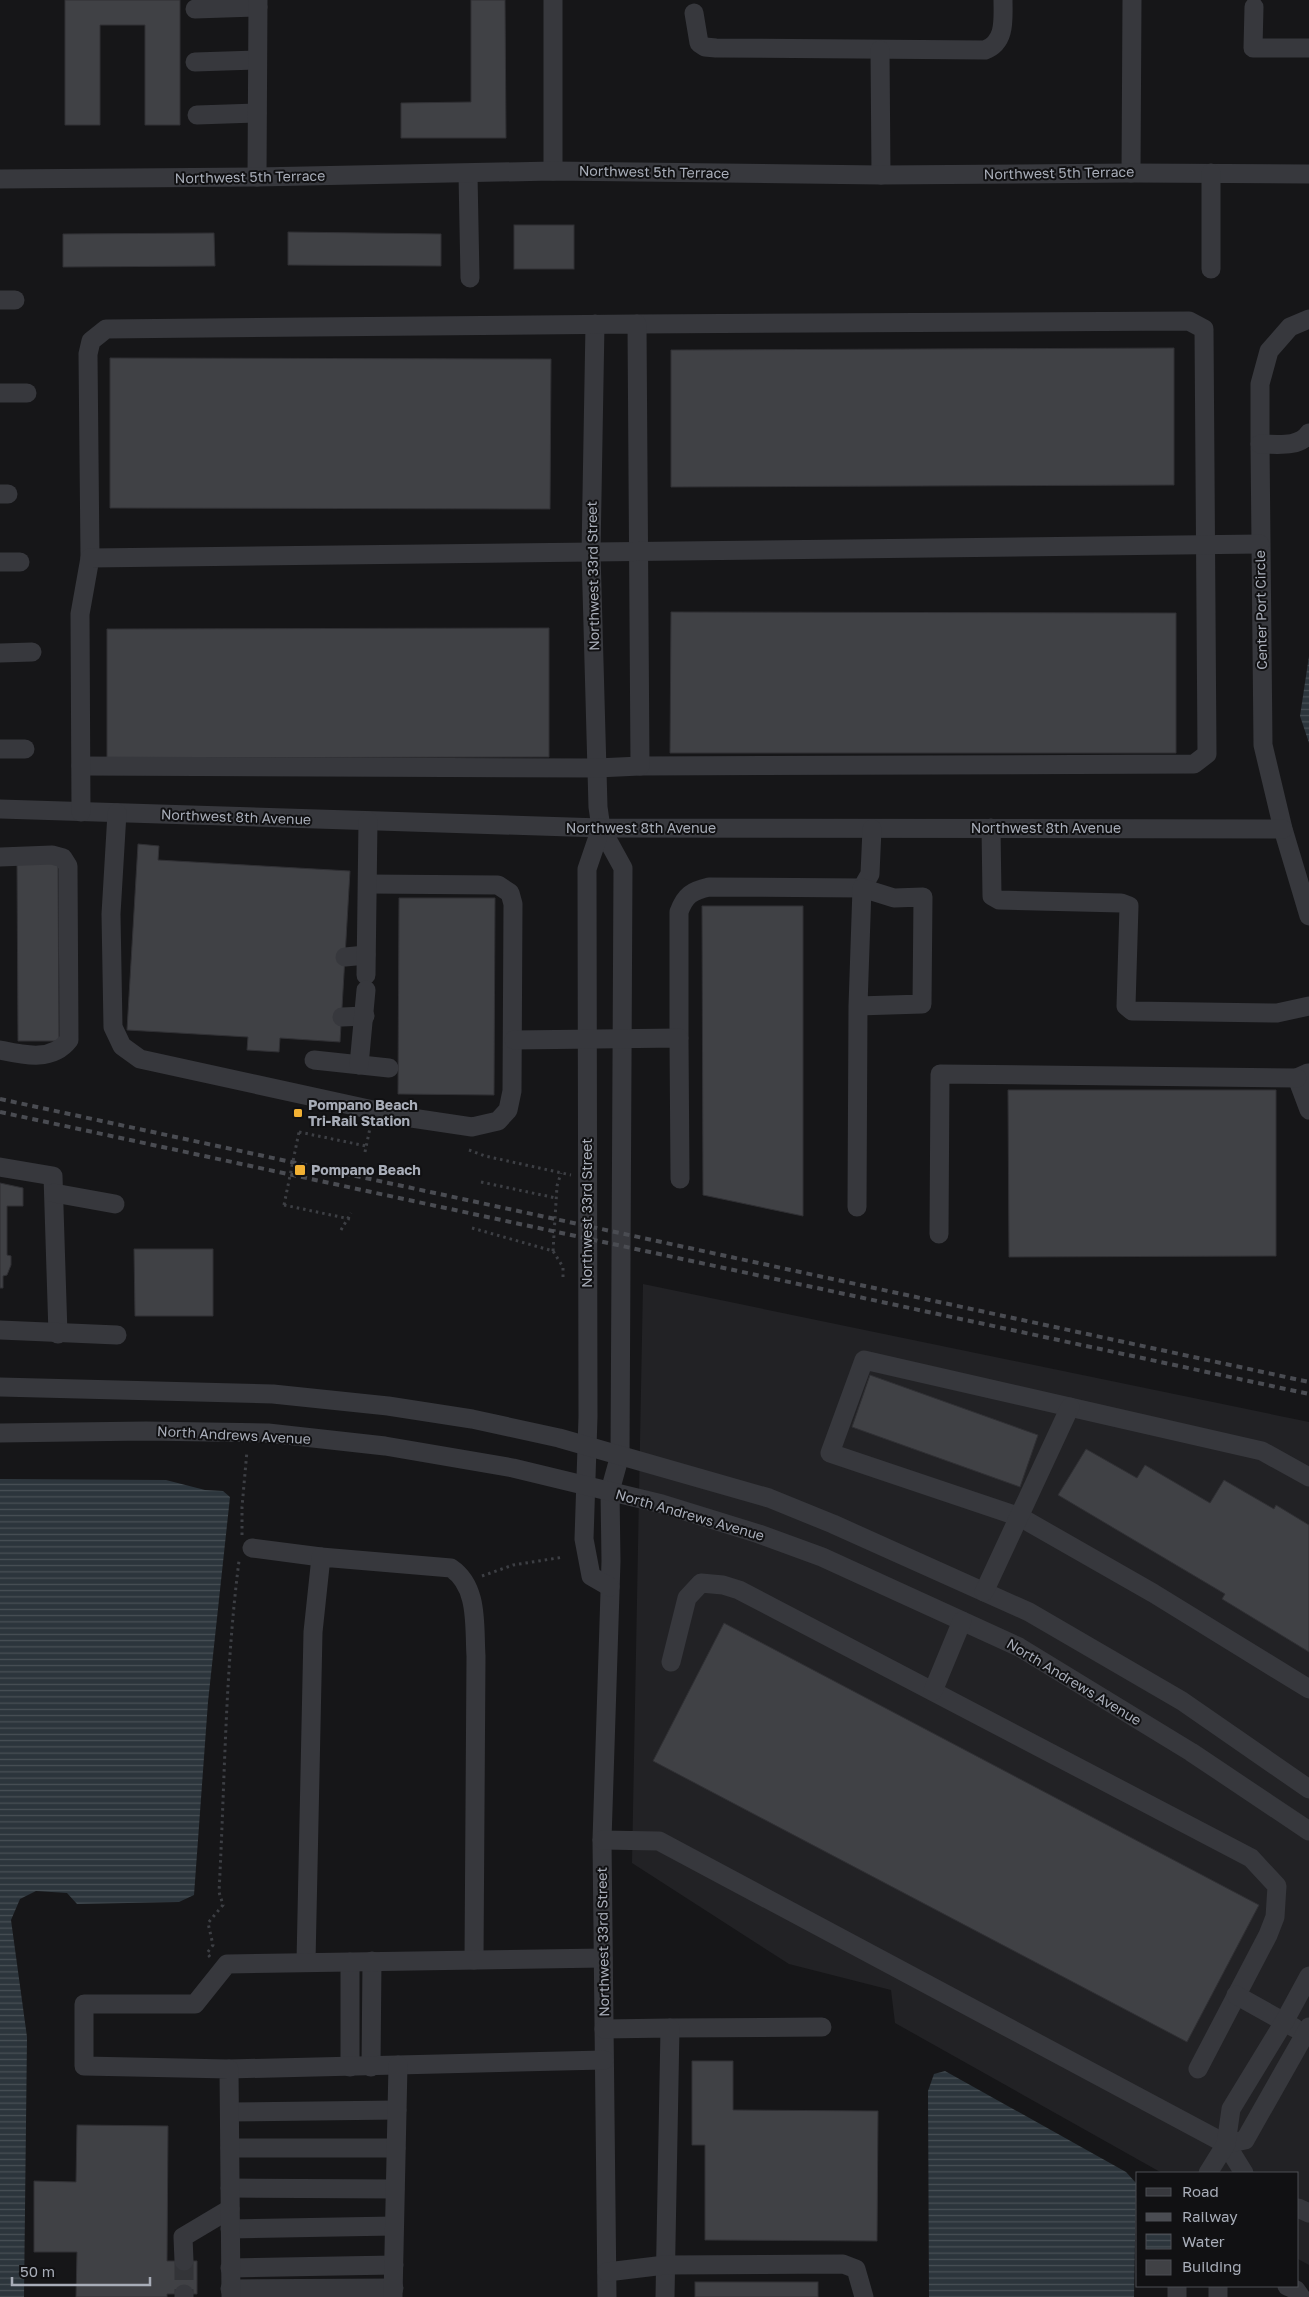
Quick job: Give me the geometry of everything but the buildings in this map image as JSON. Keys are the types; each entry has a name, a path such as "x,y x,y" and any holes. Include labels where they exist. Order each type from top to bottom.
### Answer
{"street":[{"path":"553,0 553,171"},
{"path":"694,13 699,43 705,47 985,50 993,47 1004,29 1003,0"},
{"path":"1131,173 1132,0"},
{"path":"195,9 258,4 257,178"},
{"path":"1254,7 1253,48 1309,48"},
{"path":"880,50 881,175"},
{"path":"195,62 257,60"},
{"path":"197,115 257,113"},
{"name":"Northwest 5th Terrace","path":"0,179 257,178 553,171 881,175 1309,174"},
{"path":"1211,173 1211,269"},
{"path":"468,174 470,278"},
{"path":"81,766 597,768 640,766 1194,764 1207,754 1204,329 1189,321 106,329 91,341 88,354 90,558 80,614 81,812"},
{"name":"Center Port Circle","path":"1308,323 1290,326 1270,351 1260,384 1260,544 1263,745 1283,828 1309,916"},
{"name":"Northwest 33rd Street","path":"594,324 592,553 597,768 601,828 588,869 588,1446 584,1539 591,1576 610,1587"},
{"path":"637,324 640,766"},
{"path":"0,393 27,393"},
{"path":"1260,444 1296,443 1304,440 1309,433"},
{"path":"90,558 1260,544"},
{"path":"0,562 20,562"},
{"path":"0,653 32,652"},
{"path":"0,749 25,749"},
{"name":"Northwest 8th Avenue","path":"0,809 601,828 1283,828"},
{"path":"117,813 111,914 113,1027 122,1046 140,1058 406,1117 472,1127 498,1121 508,1110 512,1091 514,1040 513,904 510,893 498,885 368,884"},
{"path":"359,1065 365,1016 368,821"},
{"name":"Northwest 33rd Street","path":"601,828 623,868 620,1455 610,1492 610,1587 602,1840 607,2297"},
{"path":"857,1207 858,1006 862,888 870,874 872,828"},
{"path":"991,828 992,896 999,900 1121,902 1129,906 1126,1006 1132,1011 1277,1013 1309,1006"},
{"path":"0,857 52,855 63,858 68,866 69,1040 62,1049 44,1054 27,1056 0,1050"},
{"path":"680,1179 679,912 684,899 692,891 709,886 862,888 894,898 923,897 922,1004 858,1006"},
{"path":"345,957 366,955"},
{"path":"342,1017 365,1016"},
{"path":"514,1040 679,1038"},
{"path":"314,1060 389,1068"},
{"path":"939,1234 940,1074 1303,1075 1309,1110"},
{"path":"0,1167 53,1176 58,1334"},
{"path":"54,1193 115,1204"},
{"path":"0,1330 58,1334 117,1335"},
{"path":"1309,1477 1262,1451 864,1360 830,1453 1020,1517 1153,1594 1309,1689"},
{"path":"0,1387 273,1394 388,1406 472,1419 588,1446 769,1498 1030,1612 1182,1701 1309,1789"},
{"path":"984,1592 1070,1407"},
{"name":"North Andrews Avenue","path":"0,1433 146,1431 268,1434 385,1446 513,1468 662,1504 768,1537 822,1557 1027,1652 1191,1752 1309,1831"},
{"path":"243,1543 322,1557 451,1568 460,1574 469,1591 474,1608 476,1656 474,1960"},
{"path":"306,1962 313,1632 322,1557"},
{"path":"671,1662 687,1598 700,1583 723,1585 739,1590 1251,1858 1268,1873 1277,1886 1275,1917 1198,2068"},
{"path":"933,1692 962,1621"},
{"path":"602,1840 659,1841 1226,2144 1243,2172"},
{"path":"603,1958 227,1964 195,2004 84,2004 84,2066 230,2069 604,2060"},
{"path":"372,1961 372,2066"},
{"path":"350,1962 350,2067"},
{"path":"1209,2172 1226,2144 1231,2109 1284,2022 1309,1976"},
{"path":"1226,2144 1245,2140 1308,2033 1236,1995"},
{"path":"604,2029 822,2027"},
{"path":"665,2297 670,2028"},
{"path":"230,2069 230,2293 394,2292 398,2065"},
{"path":"230,2112 397,2110"},
{"path":"230,2148 396,2148"},
{"path":"230,2188 395,2189"},
{"path":"184,2261 184,2237 230,2208"},
{"path":"230,2229 394,2226"},
{"path":"607,2272 665,2265 842,2264 856,2269 864,2297"},
{"path":"230,2268 394,2265"},
{"path":"1289,2287 1296,2290 1301,2297"}],"path":[{"path":"364,1152 370,1128"},
{"path":"350,1218 284,1205 299,1132 366,1146"},
{"path":"469,1150 485,1156 571,1175"},
{"path":"561,1173 556,1198 553,1251 563,1267 563,1278"},
{"path":"481,1182 556,1198"},
{"path":"341,1230 350,1218 351,1213"},
{"path":"472,1228 553,1251"},
{"path":"215,1963 207,1953 213,1945 208,1923 223,1905 219,1892 227,1732 228,1669 243,1543 242,1507 247,1449"},
{"path":"477,1578 513,1566 564,1557"}],"shaded area":[{"path":"643,1284 1309,1422 1309,2265 1299,2260 1299,2172 1160,2172 895,2023 891,1990 789,1964 632,1863"}],"water":[{"path":"1309,656 1309,743 1300,716"},
{"path":"0,1479 166,1480 205,1490 223,1491 230,1497 208,1702 194,1895 179,1902 77,1904 67,1893 36,1891 20,1899 11,1920 27,2037 24,2297 0,2297"},
{"path":"945,2071 1126,2172 1136,2183 1134,2297 929,2297 928,2091 934,2074"}],"tunnel":[{"path":"184,2261 184,2294"}],"railway":[{"path":"0,1099 1309,1382"},
{"path":"0,1112 1309,1394"}],"place":[{"name":"Pompano Beach Tri-Rail Station","path":"298,1113"},
{"name":"Pompano Beach","path":"300,1170"}]}
